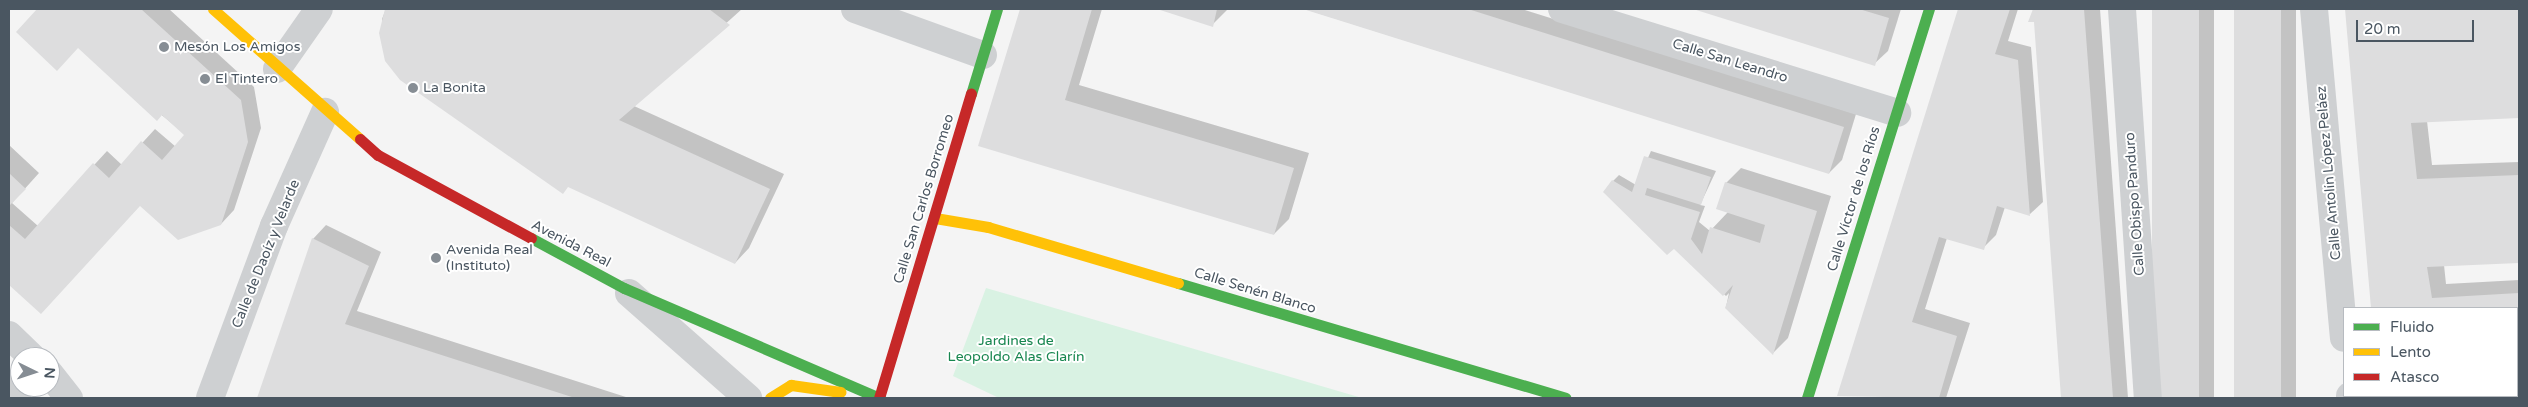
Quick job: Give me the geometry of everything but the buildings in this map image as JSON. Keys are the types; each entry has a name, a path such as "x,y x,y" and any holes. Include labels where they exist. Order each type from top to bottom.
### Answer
{"street":[{"name":"Avenida Real","path":"213,9 325,112 378,155 624,288 880,398"},
{"path":"277,69 319,9"},
{"path":"855,9 983,55"},
{"name":"Calle San Carlos Borromeo","path":"880,398 997,9"},
{"name":"Calle San Leandro","path":"1562,9 1897,113"},
{"name":"Calle Víctor de los Ríos","path":"1807,398 1930,9"},
{"name":"Calle Obispo Panduro","path":"2122,9 2148,398"},
{"name":"Calle Antolín López Peláez","path":"2314,9 2343,327"},
{"name":"Calle de Daoíz y Velarde","path":"210,398 274,226 325,112"},
{"name":"Calle Senén Blanco","path":"935,218 988,227 1565,398"},
{"path":"624,288 748,398"},
{"path":"9,335 22,347"},
{"path":"770,398 791,384 880,398"},
{"path":"60,387 69,398"},
{"path":"9,388 17,398"}],"green space":[{"name":"Jardines de Leopoldo Alas Clarín","path":"986,288 1362,398 999,398 953,376"}],"traffic: fast":[{"path":"971,94 997,9"},
{"path":"1807,398 1929,9"},
{"path":"531,238 624,288 880,398"},
{"path":"1178,283 1565,398"}],"traffic: slow":[{"path":"213,9 360,139"},
{"path":"935,218 988,227 1178,283"},
{"path":"770,398 791,385 841,392"}],"traffic: jam":[{"path":"879,398 971,94"},
{"path":"360,139 378,155 531,238"}],"place":[{"name":"Mesón Los Amigos","path":"164,47"},
{"name":"El Tintero","path":"205,79"},
{"name":"La Bonita","path":"413,88"},
{"name":"Avenida Real (Instituto)","path":"436,258"}]}
